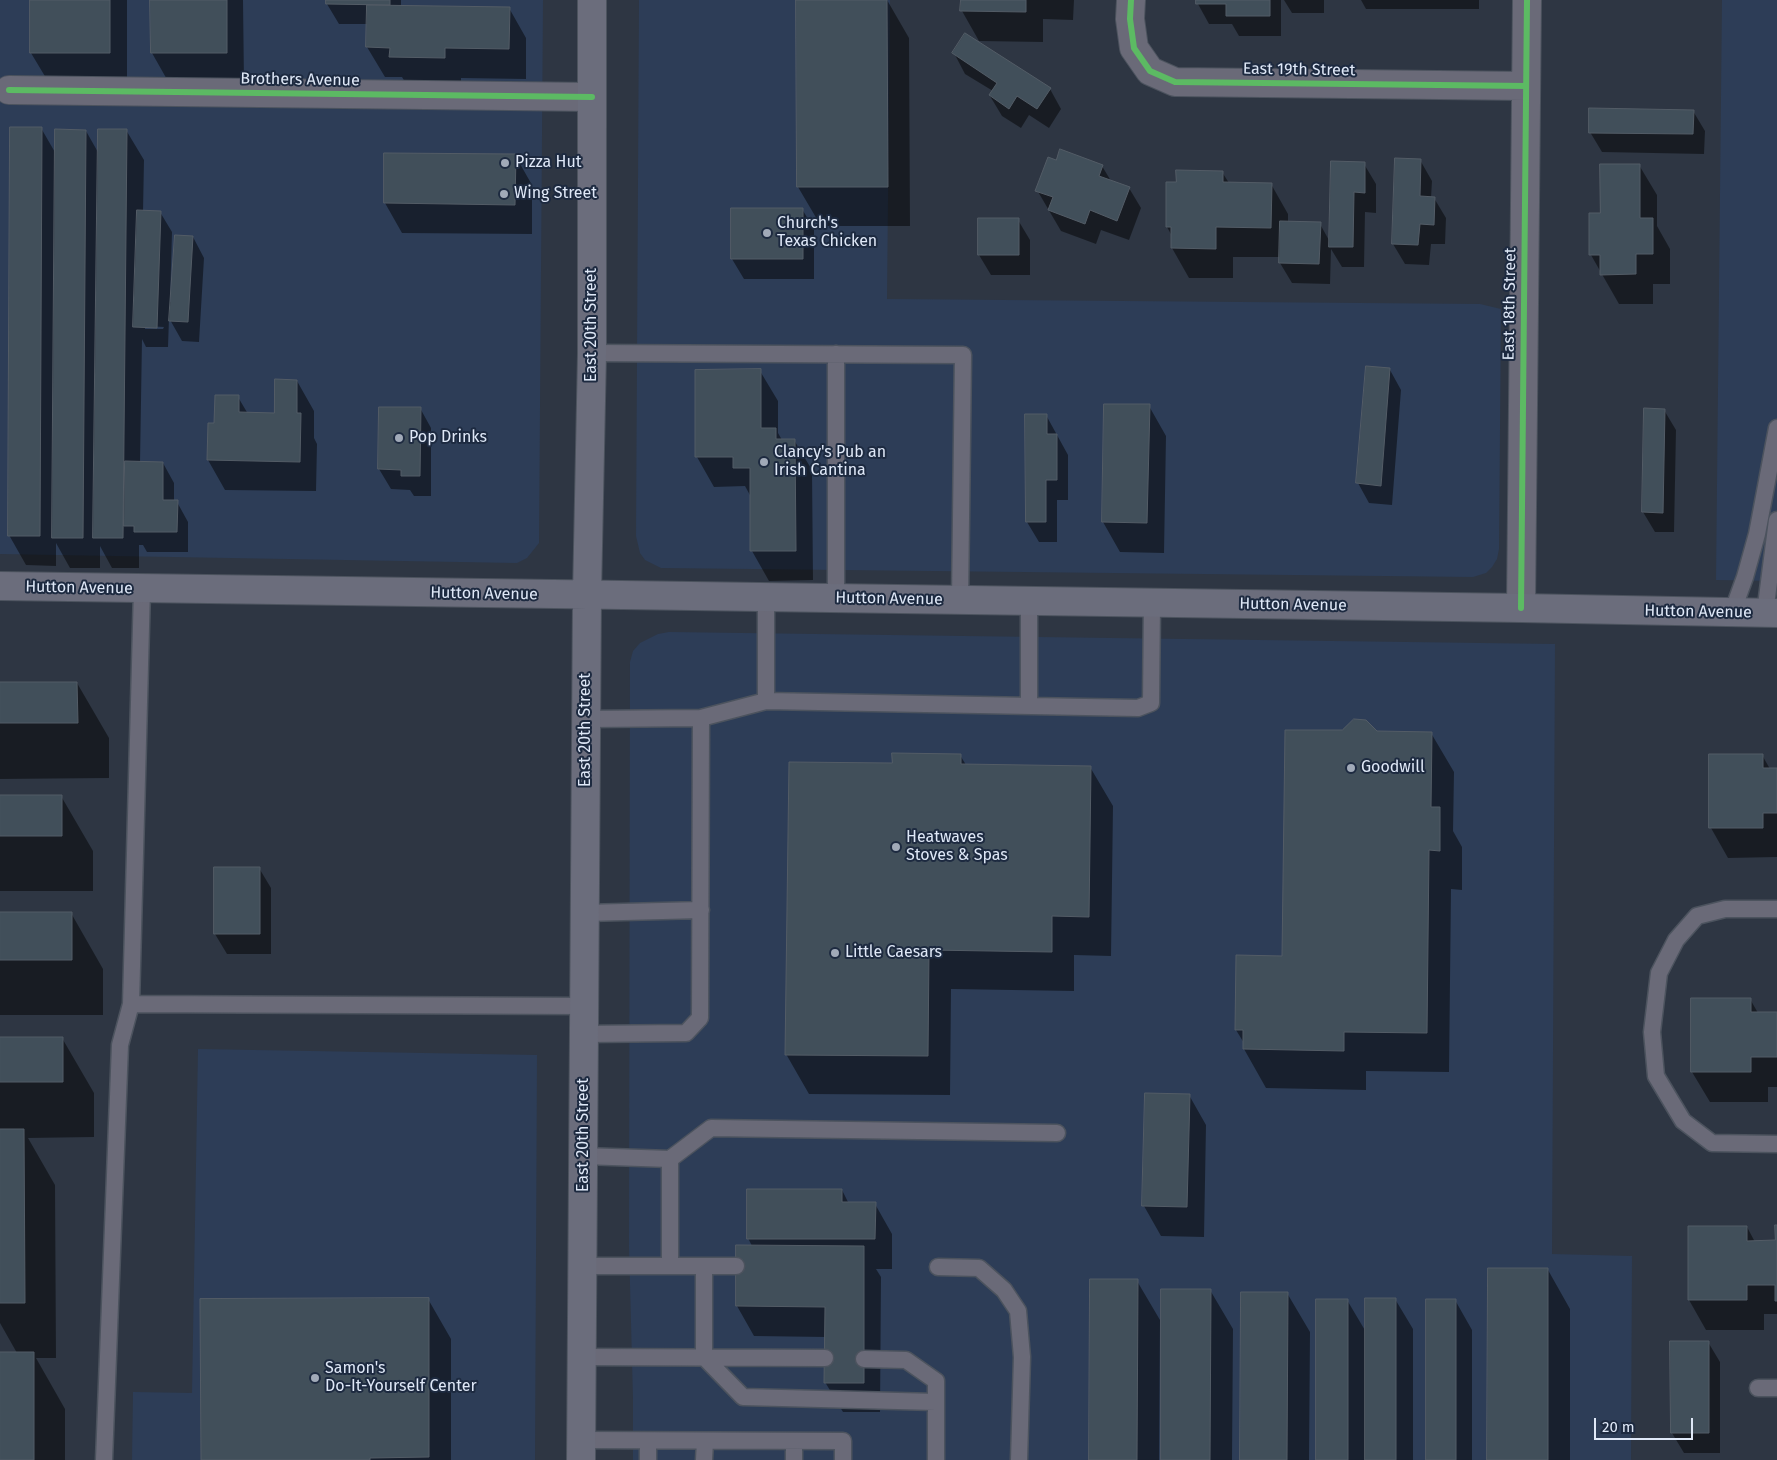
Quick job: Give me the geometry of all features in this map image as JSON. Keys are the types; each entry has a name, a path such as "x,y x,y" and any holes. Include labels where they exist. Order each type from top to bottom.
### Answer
{"main road":[{"name":"East 20th Street","path":"581,1450 587,596 592,352 592,0"},
{"name":"Hutton Avenue","path":"0,586 1771,613"}],"street":[{"name":"East 19th Street","path":"1130,0 1130,19 1134,48 1150,71 1175,82 1526,86"},
{"name":"East 18th Street","path":"1521,608 1527,0"},
{"name":"Brothers Avenue","path":"9,90 592,97"}],"lane":[{"path":"592,352 963,355 960,600"},
{"path":"836,354 836,598"},
{"path":"1732,613 1745,577 1757,534 1777,428"},
{"path":"1771,613 1777,520"},
{"path":"104,1460 120,1045 131,1004 142,589"},
{"path":"766,598 766,701"},
{"path":"1029,601 1029,706"},
{"path":"587,719 701,718 766,701 1138,708 1151,702 1152,603"},
{"path":"584,1034 686,1034 700,1018 701,718"},
{"path":"1777,909 1725,909 1697,916 1676,940 1659,973 1652,1032 1656,1076 1684,1121 1712,1143 1777,1144"},
{"path":"585,913 701,910"},
{"path":"131,1004 584,1006"},
{"path":"583,1156 670,1159 711,1128 1057,1133"},
{"path":"670,1159 670,1266"},
{"path":"583,1266 736,1266"},
{"path":"704,1267 704,1357 743,1397 936,1402"},
{"path":"938,1267 979,1268 1004,1290 1018,1311 1022,1357 1019,1460"},
{"path":"582,1357 825,1358"},
{"path":"864,1359 906,1360 936,1381 936,1460"},
{"path":"1758,1388 1777,1388"},
{"path":"581,1450 648,1440 843,1441 843,1460"},
{"path":"648,1440 648,1460"},
{"path":"704,1460 705,1440"},
{"path":"794,1441 794,1460"}],"shaded area":[{"path":"0,0 543,0 539,543 527,558 517,563 0,554"},
{"path":"639,0 890,0 887,299 1480,304 1501,309 1499,549 1497,559 1492,567 1486,573 1473,577 661,568 645,560 640,553 636,536"},
{"path":"1722,0 1777,0 1777,581 1716,580"},
{"path":"669,632 1555,644 1552,1254 1632,1256 1631,1460 633,1460 629,1246 630,662 633,651 640,643 658,634"},
{"path":"198,1049 537,1055 535,1460 132,1460 133,1392 192,1393"}],"building":[{"path":"30,0 110,0 110,53 30,53"},
{"path":"150,0 227,0 227,53 151,53"},
{"path":"326,0 390,0 390,5 326,4"},
{"path":"796,0 887,0 888,187 797,187"},
{"path":"961,0 1026,0 1026,12 960,11"},
{"path":"1196,0 1270,0 1270,16 1226,16 1226,4 1196,4"},
{"path":"367,5 510,7 509,49 445,48 445,58 389,57 390,48 366,47"},
{"path":"965,33 1051,88 1037,109 1017,96 1009,109 989,95 997,83 952,53"},
{"path":"1589,108 1694,110 1693,134 1589,133"},
{"path":"10,127 42,127 40,536 8,536"},
{"path":"55,129 86,130 83,538 52,538"},
{"path":"98,129 127,129 123,538 93,538"},
{"path":"1060,149 1103,165 1099,176 1130,187 1117,221 1090,210 1085,224 1048,210 1053,197 1035,191 1048,157 1056,160"},
{"path":"384,153 516,154 515,205 384,203"},
{"path":"1395,158 1421,159 1420,196 1435,197 1434,225 1420,224 1418,245 1392,244"},
{"path":"1331,161 1365,162 1365,193 1354,192 1353,247 1329,247"},
{"path":"1600,164 1640,164 1640,218 1653,218 1653,254 1636,254 1636,274 1600,275 1600,255 1589,255 1589,213 1600,213"},
{"path":"1176,170 1223,171 1223,182 1272,183 1271,228 1216,227 1216,249 1171,248 1171,227 1166,227 1166,182 1176,182"},
{"name":"Church's Texas Chicken","path":"731,208 803,208 803,259 731,259"},
{"path":"137,210 161,211 157,328 133,327"},
{"path":"978,218 1019,218 1019,255 978,255"},
{"path":"1280,221 1321,222 1319,264 1279,263"},
{"path":"175,235 193,236 188,322 169,321"},
{"path":"1366,366 1390,368 1381,486 1356,483"},
{"name":"Clancy's Pub an Irish Cantina","path":"761,369 761,428 776,428 776,439 795,439 796,551 750,551 750,468 733,468 733,457 695,457 695,370"},
{"path":"275,379 297,380 297,413 301,413 300,462 207,460 208,423 214,423 215,395 239,395 239,412 274,413"},
{"path":"1104,404 1150,404 1147,523 1102,522"},
{"name":"Pop Drinks","path":"379,407 421,407 420,476 401,476 401,470 378,469"},
{"path":"1644,408 1665,409 1663,513 1642,512"},
{"path":"1025,414 1047,414 1047,434 1057,434 1057,480 1046,480 1046,522 1026,522"},
{"path":"125,461 163,462 163,500 178,500 177,532 134,532 134,526 124,526"},
{"path":"0,682 77,682 78,723 0,723"},
{"path":"1354,719 1366,720 1377,731 1432,732 1431,807 1440,807 1440,851 1429,850 1427,1033 1344,1032 1344,1051 1243,1049 1243,1030 1235,1030 1236,955 1282,956 1285,730 1342,730"},
{"path":"892,753 961,754 961,764 1091,766 1089,917 1052,916 1052,952 929,950 928,1056 785,1055 789,762 892,763"},
{"path":"1709,754 1763,754 1763,768 1777,768 1777,813 1763,813 1763,828 1709,828"},
{"path":"0,795 62,795 62,836 0,836"},
{"path":"214,867 260,867 260,934 214,934"},
{"path":"0,912 72,912 72,960 0,960"},
{"path":"1691,998 1751,998 1751,1012 1777,1012 1777,1057 1751,1057 1751,1072 1691,1072"},
{"path":"0,1037 63,1037 63,1082 0,1082"},
{"path":"1145,1093 1190,1094 1187,1207 1142,1206"},
{"path":"0,1129 24,1129 25,1303 0,1303"},
{"path":"747,1189 842,1189 842,1202 876,1202 875,1239 747,1239"},
{"path":"1775,1225 1777,1225 1777,1301 1775,1301 1775,1285 1747,1285 1747,1300 1688,1300 1688,1226 1747,1226 1747,1241 1775,1240"},
{"path":"736,1245 864,1246 864,1383 824,1383 825,1307 736,1306"},
{"path":"1488,1268 1548,1268 1548,1460 1487,1460"},
{"path":"1090,1279 1138,1279 1137,1460 1089,1460"},
{"path":"1161,1289 1211,1289 1210,1460 1161,1460"},
{"path":"1241,1292 1288,1292 1287,1460 1240,1460"},
{"name":"Samon's Do-It-Yourself Center","path":"429,1298 429,1457 370,1458 370,1460 201,1460 200,1299"},
{"path":"1365,1298 1396,1298 1396,1460 1365,1460"},
{"path":"1316,1299 1348,1299 1348,1460 1316,1460"},
{"path":"1426,1299 1456,1299 1456,1460 1426,1460"},
{"path":"1670,1341 1709,1341 1709,1433 1671,1433"},
{"path":"0,1352 34,1352 34,1460 0,1460"}],"cycle path":[{"path":"1131,0 1130,19 1134,48 1150,71 1175,82 1526,86"},
{"path":"1521,608 1527,0"},
{"path":"9,90 592,97"}],"place":[{"name":"Pizza Hut","path":"505,163"},
{"name":"Wing Street","path":"504,194"},
{"name":"Church's Texas Chicken","path":"767,233"},
{"name":"Pop Drinks","path":"399,438"},
{"name":"Clancy's Pub an Irish Cantina","path":"764,462"},
{"name":"Goodwill","path":"1351,768"},
{"name":"Heatwaves Stoves & Spas","path":"896,847"},
{"name":"Little Caesars","path":"835,953"},
{"name":"Samon's Do-It-Yourself Center","path":"315,1378"}]}
